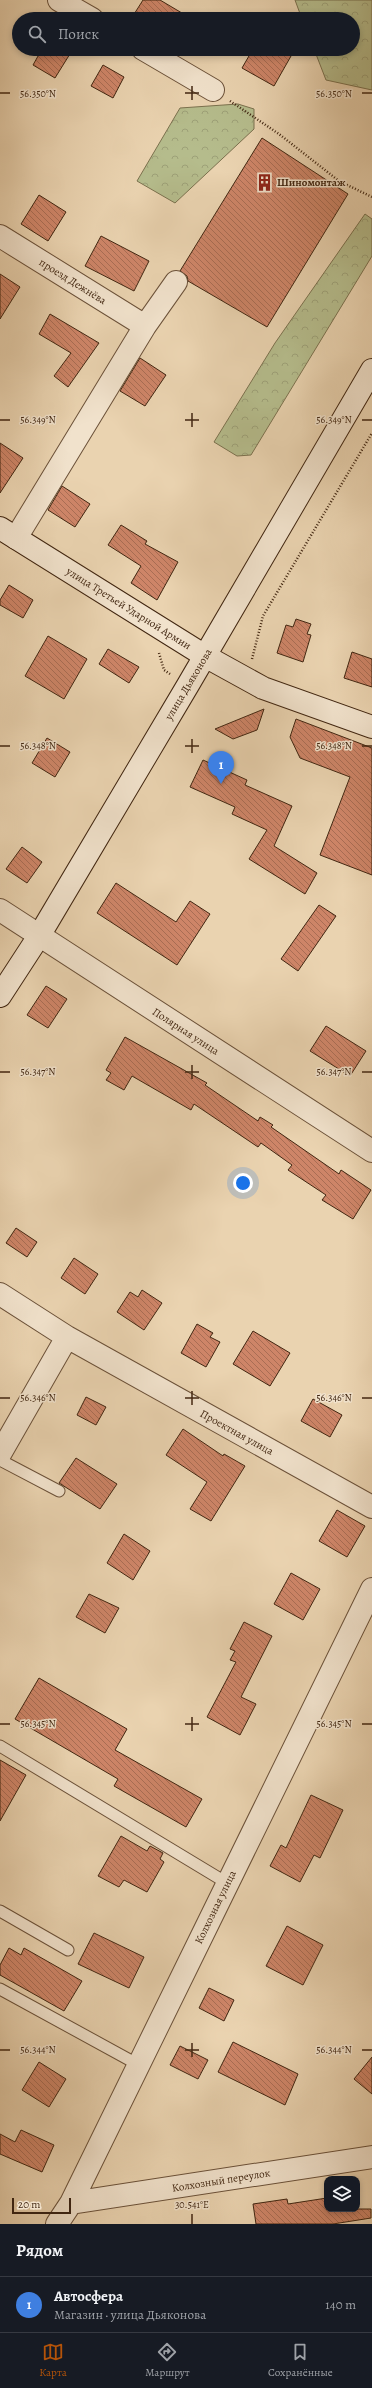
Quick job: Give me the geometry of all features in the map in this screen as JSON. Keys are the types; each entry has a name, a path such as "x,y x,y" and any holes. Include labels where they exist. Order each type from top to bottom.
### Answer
{"street":[{"path":"60,0 80,12"},
{"path":"155,56 213,90"},
{"name":"проезд Дежнёва","path":"0,236 145,326"},
{"path":"8,533 145,326 176,282"},
{"name":"улица Дьяконова","path":"0,996 39,936 372,370"},
{"name":"улица Третьей Ударной Армии","path":"8,533 205,656 263,688 372,727"},
{"name":"Полярная улица","path":"0,910 372,1151"},
{"name":"Проектная улица","path":"0,1294 67,1337 372,1507"},
{"path":"0,1454 67,1337"},
{"name":"Колхозная улица","path":"57,2224 71,2203 137,2064 372,1589"},
{"name":"Колхозный переулок","path":"71,2203 371,2156"}],"lane":[{"path":"0,1460 59,1491"},
{"path":"0,1746 227,1883"},
{"path":"0,1911 68,1950"},
{"path":"0,1989 137,2064"}],"path":[{"path":"213,90 279,134 340,181 372,197"},
{"path":"247,679 263,616 372,432"}],"green space":[{"path":"295,0 372,0 372,90 326,80 317,56 360,56 360,12 299,12"},
{"path":"238,104 254,109 254,129 175,203 137,181 180,108"},
{"path":"365,214 372,219 372,256 251,455 237,456 214,442 275,343"}],"building":[{"path":"143,0 160,0 180,12 135,12"},
{"path":"38,56 69,56 55,78 33,65"},
{"path":"249,56 291,56 274,86 242,68"},
{"path":"103,65 124,77 113,98 91,86"},
{"path":"262,138 348,194 267,327 188,281 187,276 180,271"},
{"path":"39,195 66,212 48,241 21,224"},
{"path":"101,236 149,261 134,291 85,266"},
{"path":"0,274 20,287 0,319"},
{"path":"50,314 99,343 68,387 54,376 71,353 39,334"},
{"path":"140,358 166,375 145,406 120,391"},
{"path":"0,443 23,458 0,493"},
{"path":"62,486 90,504 75,527 48,510"},
{"path":"121,525 147,541 145,544 178,562 157,600 131,583 141,566 108,545"},
{"path":"9,585 33,600 23,618 0,605 0,600"},
{"path":"296,619 311,624 307,634 311,635 303,662 277,653 286,625 293,627"},
{"path":"48,636 87,659 64,699 25,676"},
{"path":"108,649 139,667 129,683 99,664"},
{"path":"352,652 372,659 372,687 344,678"},
{"path":"264,709 257,730 233,739 215,729"},
{"path":"296,719 372,748 372,875 320,855 350,777 300,758 290,737"},
{"path":"47,738 70,752 55,777 32,763"},
{"path":"203,760 247,780 245,785 292,806 274,846 317,873 305,894 249,859 267,830 232,814 235,807 190,787"},
{"path":"22,847 42,862 27,883 6,869"},
{"path":"116,883 176,922 190,901 210,914 177,965 97,913"},
{"path":"319,905 336,916 298,971 281,959"},
{"path":"46,986 67,999 48,1028 27,1015"},
{"path":"326,1026 366,1051 350,1076 310,1051"},
{"path":"125,1037 207,1083 205,1085 258,1121 260,1117 273,1125 271,1127 339,1174 341,1170 371,1190 353,1219 322,1200 326,1195 288,1170 292,1165 261,1143 258,1147 194,1104 191,1110 132,1076 124,1090 106,1080 111,1073 106,1070"},
{"path":"16,1228 37,1242 27,1257 6,1243"},
{"path":"74,1258 98,1274 85,1294 61,1278"},
{"path":"142,1290 162,1303 144,1330 117,1312 130,1292 138,1297"},
{"path":"197,1324 213,1333 210,1337 220,1342 206,1367 181,1353"},
{"path":"253,1331 290,1353 270,1386 233,1364"},
{"path":"86,1397 106,1407 96,1425 77,1415"},
{"path":"313,1399 342,1415 330,1437 301,1421"},
{"path":"183,1429 223,1456 224,1454 245,1466 211,1521 190,1509 207,1482 166,1455"},
{"path":"76,1458 117,1484 100,1509 59,1483"},
{"path":"337,1510 365,1526 347,1557 319,1541"},
{"path":"124,1534 150,1551 133,1580 107,1563"},
{"path":"291,1573 320,1589 303,1620 274,1604"},
{"path":"89,1594 119,1608 105,1633 76,1617"},
{"path":"244,1622 272,1636 241,1697 256,1704 240,1735 207,1717 236,1662 230,1660 235,1651 230,1649"},
{"path":"39,1678 127,1729 115,1750 202,1799 186,1827 114,1786 118,1779 15,1719"},
{"path":"0,1760 26,1775 0,1821"},
{"path":"311,1795 343,1810 320,1858 314,1855 300,1882 270,1866 281,1845 286,1848"},
{"path":"121,1836 147,1851 150,1846 163,1853 160,1859 164,1862 147,1892 124,1880 119,1887 98,1876"},
{"path":"287,1926 323,1945 303,1985 266,1966"},
{"path":"94,1933 144,1957 129,1988 78,1964"},
{"path":"9,1948 21,1955 24,1948 82,1981 64,2011 0,1975 0,1965"},
{"path":"209,1988 234,2000 224,2021 199,2008"},
{"path":"233,2042 298,2074 285,2105 218,2072"},
{"path":"180,2046 208,2060 198,2079 170,2065"},
{"path":"372,2057 372,2094 354,2079"},
{"path":"39,2062 66,2079 49,2107 22,2090"},
{"path":"21,2130 54,2145 42,2172 0,2154 0,2134 15,2142"},
{"path":"324,2198 324,2212 360,2212 360,2209 371,2209 371,2218 333,2224 256,2224 253,2204 287,2199 288,2204"}],"place":[{"name":"Шиномонтаж","path":"264,182"},
{"name":"Автосфера","path":"221,784"}]}
